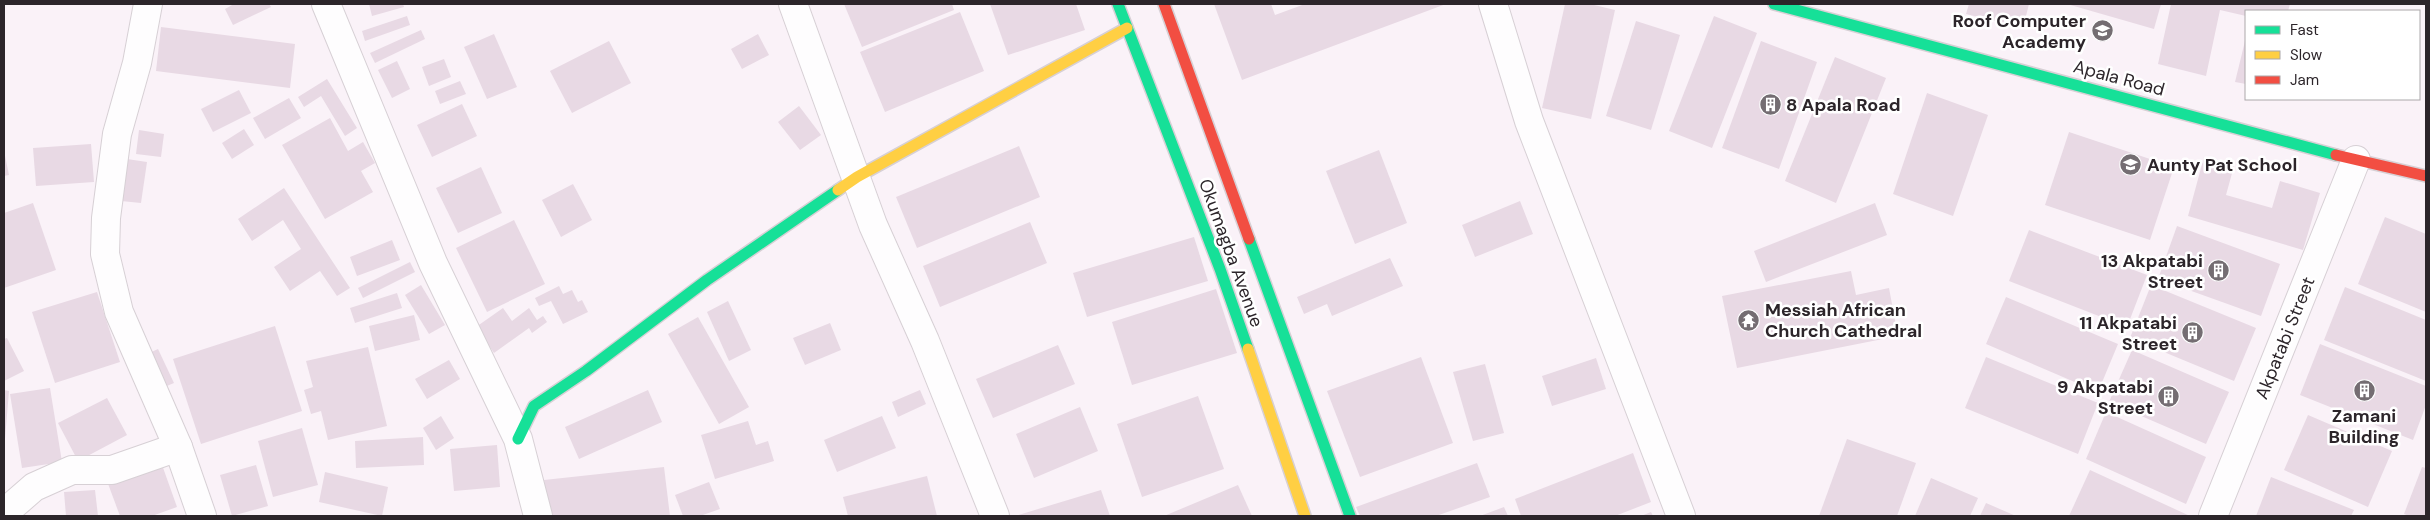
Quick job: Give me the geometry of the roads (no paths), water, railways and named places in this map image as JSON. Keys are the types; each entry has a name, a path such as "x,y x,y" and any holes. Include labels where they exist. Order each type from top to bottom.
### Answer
{"street":[{"path":"148,4 137,63 117,134 106,218 105,254 119,312 178,447 202,516"},
{"path":"326,4 433,263 518,439 538,516"},
{"path":"792,4 873,225 925,341 995,516"},
{"name":"Okumagba Avenue","path":"1118,4 1220,269 1305,516"},
{"name":"Okumagba Avenue","path":"1164,4 1350,516"},
{"path":"1493,4 1529,121 1681,516"},
{"name":"Apala Road","path":"1774,4 2356,160 2426,176"},
{"path":"518,439 534,406 586,371 707,280 857,177 1127,28"},
{"name":"Akpatabi Street","path":"2213,516 2356,160"},
{"path":"5,516 11,507 34,487 72,470 112,470 178,447"}],"place":[{"name":"Roof Computer Academy","path":"2102,31"},
{"name":"8 Apala Road","path":"1770,105"},
{"name":"Aunty Pat School","path":"2131,165"},
{"name":"13 Akpatabi Street","path":"2219,271"},
{"name":"Messiah African Church Cathedral","path":"1749,320"},
{"name":"11 Akpatabi Street","path":"2193,333"},
{"name":"Zamani Building","path":"2364,391"},
{"name":"9 Akpatabi Street","path":"2169,397"}]}
